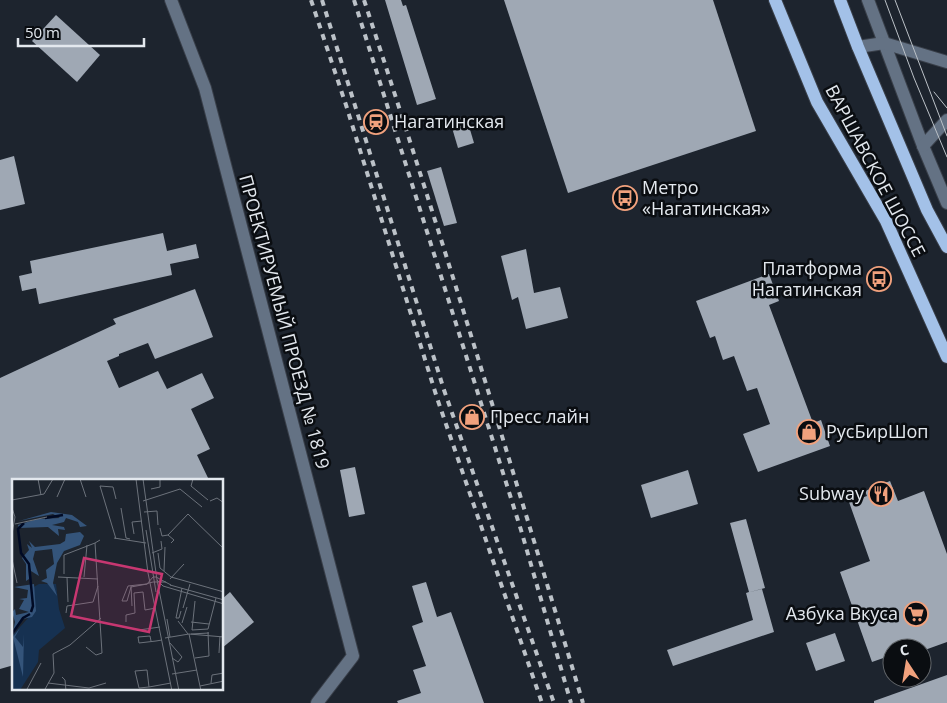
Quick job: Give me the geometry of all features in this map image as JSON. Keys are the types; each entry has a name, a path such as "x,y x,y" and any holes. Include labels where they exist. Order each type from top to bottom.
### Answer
{"main road":[{"name":"ВАРШАВСКОЕ ШОССЕ","path":"775,0 817,102 886,221 947,357"},
{"name":"ВАРШАВСКОЕ ШОССЕ","path":"840,0 927,210 947,247"}],"street":[{"name":"ПРОЕКТИРУЕМЫЙ ПРОЕЗД № 1819","path":"171,0 205,88 353,656 317,703"},
{"path":"868,0 923,146 947,202"},
{"path":"858,47 884,43 947,62"},
{"path":"923,146 947,120"}],"building":[{"path":"385,0 401,0 403,6 406,5 436,99 417,105"},
{"path":"504,0 713,0 756,131 568,193"},
{"path":"56,15 100,55 77,82 32,41"},
{"path":"466,116 474,143 458,148 450,121"},
{"path":"14,156 25,204 0,210 0,160"},
{"path":"441,167 457,223 444,226 427,171"},
{"path":"163,233 167,251 196,244 199,258 170,264 172,275 39,304 36,288 22,291 19,276 32,273 30,261"},
{"path":"526,249 534,293 560,287 568,318 526,329 518,297 512,300 501,256"},
{"path":"769,274 779,301 769,305 813,423 821,420 830,446 758,472 743,434 770,424 757,388 747,391 734,356 723,360 715,336 710,338 696,301"},
{"path":"195,289 213,337 155,359 148,343 119,354 119,356 107,361 119,388 158,371 167,389 202,373 214,398 191,409 210,449 197,455 209,479 12,479 12,666 0,669 0,378 116,324 113,319"},
{"path":"355,467 365,514 349,517 340,470"},
{"path":"688,470 698,504 651,518 641,485"},
{"path":"890,481 898,501 924,491 947,554 947,642 932,647 932,638 882,638 882,658 872,662 840,572 870,561 849,502 867,496 865,491"},
{"path":"746,519 765,588 750,592 762,589 774,632 673,666 667,650 753,620 746,593 749,592 730,523"},
{"path":"426,582 437,617 451,612 484,703 398,703 397,701 421,693 413,670 426,666 412,626 423,622 412,586"},
{"path":"230,592 254,622 224,646 224,597"},
{"path":"835,633 845,661 816,671 806,643"},
{"path":"947,675 947,703 874,703 874,701 910,688 932,688 932,680"}],"tram line":[{"path":"885,0 914,78 947,157"},
{"path":"895,0 947,136"},
{"path":"934,92 947,108"}],"railway":[{"path":"311,0 346,105 437,398 542,703"},
{"path":"322,0 444,390 554,703"},
{"path":"354,0 521,530 571,703"},
{"path":"364,0 503,439 583,703"}],"place":[{"name":"Нагатинская","path":"376,122"},
{"name":"Метро «Нагатинская»","path":"625,198"},
{"name":"Платформа Нагатинская","path":"879,279"},
{"name":"Пресс лайн","path":"472,417"},
{"name":"РусБирШоп","path":"809,432"},
{"name":"Subway","path":"881,494"},
{"name":"Азбука Вкуса","path":"916,614"}]}
